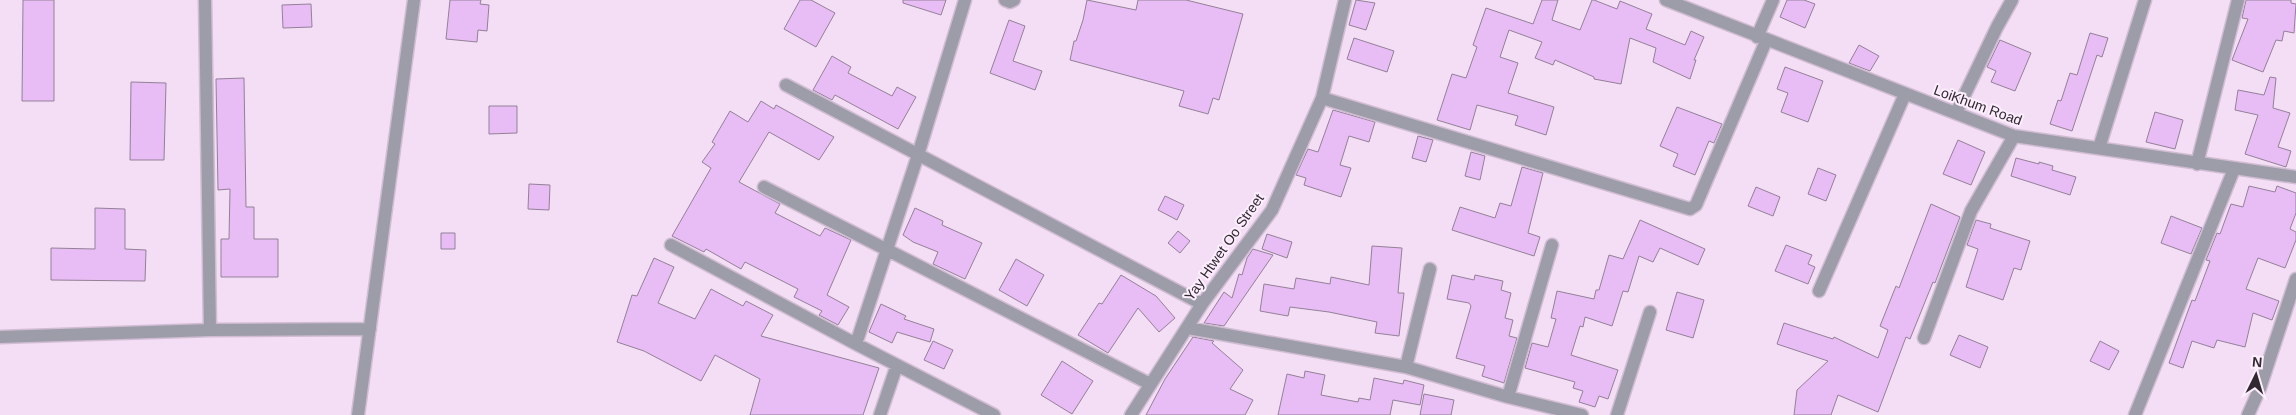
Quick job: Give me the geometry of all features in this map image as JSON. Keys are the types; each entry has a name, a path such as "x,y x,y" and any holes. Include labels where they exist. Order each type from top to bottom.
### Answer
{"street":[{"path":"205,0 210,330"},
{"path":"358,415 414,0"},
{"path":"856,344 918,155 965,0"},
{"path":"1005,0 1010,2 1014,0"},
{"name":"Yay Htwet Oo Street","path":"1131,415 1202,304 1272,210 1322,98 1344,0"},
{"name":"LoiKhum Road","path":"1666,0 1761,39 2014,136 2197,164 2295,174"},
{"path":"1322,98 1690,209 1696,205 1761,39 1773,0"},
{"path":"1956,113 2012,0"},
{"path":"2099,148 2145,0"},
{"path":"2197,164 2238,0"},
{"path":"786,85 1202,304"},
{"path":"1820,291 1905,94"},
{"path":"1924,338 1970,211 2014,136"},
{"path":"2135,415 2234,169"},
{"path":"764,187 1150,384"},
{"path":"1508,397 1552,245"},
{"path":"671,246 994,415"},
{"path":"1406,367 1430,269"},
{"path":"2248,415 2260,388 2296,279"},
{"path":"1617,415 1650,312"},
{"path":"0,336 370,328"},
{"path":"1188,328 1406,367 1508,397 1582,415"},
{"path":"880,415 897,365"}],"building":[{"path":"23,0 54,0 54,101 22,101"},
{"path":"450,0 481,0 480,4 489,5 487,31 478,30 477,42 446,39"},
{"path":"800,0 811,0 835,13 816,47 784,29"},
{"path":"903,0 946,0 941,15 903,3"},
{"path":"1087,0 1136,10 1138,0 1186,0 1243,14 1219,100 1213,98 1208,114 1179,106 1184,91 1070,60 1074,41 1076,41 1083,20"},
{"path":"1356,0 1375,3 1366,30 1349,25"},
{"path":"1542,0 1558,0 1552,20 1580,30 1592,0 1617,9 1620,1 1652,14 1646,29 1685,45 1691,31 1704,37 1694,60 1696,60 1690,79 1653,62 1656,48 1630,38 1621,84 1594,79 1594,77 1555,60 1553,65 1535,58 1542,42 1509,30 1500,57 1518,63 1508,93 1554,107 1546,135 1515,125 1518,116 1477,105 1470,130 1437,120 1452,74 1466,78 1477,47 1473,45 1486,8 1533,24"},
{"path":"1787,0 1804,0 1815,4 1805,28 1780,17"},
{"path":"2246,0 2291,0 2291,3 2296,4 2294,33 2284,31 2282,41 2276,40 2263,72 2232,60 2248,19 2242,18"},
{"path":"311,4 312,27 283,28 282,5"},
{"path":"1009,20 1025,26 1013,61 1042,71 1035,90 990,73"},
{"path":"2090,33 2108,38 2102,57 2097,55 2072,131 2050,124 2058,100 2061,101 2070,73 2077,75"},
{"path":"1354,38 1394,51 1387,72 1347,59"},
{"path":"2000,40 2031,53 2015,91 1991,82 1996,71 1987,67"},
{"path":"1859,45 1879,56 1870,71 1849,63"},
{"path":"832,56 851,67 848,73 892,96 897,87 916,97 898,129 835,95 832,100 813,90"},
{"path":"1785,67 1823,81 1808,122 1781,112 1788,93 1777,89"},
{"path":"2270,77 2276,78 2273,108 2290,113 2278,147 2291,151 2286,167 2245,154 2258,115 2235,110 2238,90 2264,95"},
{"path":"244,78 246,207 254,207 254,239 278,239 278,277 221,277 221,239 229,239 230,189 218,190 216,79"},
{"path":"131,82 166,83 164,160 130,160"},
{"path":"761,101 774,109 776,105 834,137 819,160 769,132 739,182 780,204 775,213 820,236 825,228 851,240 827,295 849,307 838,325 819,315 822,311 794,297 798,289 745,262 741,269 706,249 704,252 672,236 711,168 702,162 715,144 712,142 730,111 748,122"},
{"path":"489,106 517,106 517,133 489,134"},
{"path":"1677,107 1722,124 1714,143 1709,141 1695,175 1673,166 1678,154 1660,146"},
{"path":"1333,110 1375,122 1369,142 1349,136 1340,165 1351,168 1341,197 1304,185 1306,178 1296,175 1308,149 1318,152"},
{"path":"2155,112 2183,120 2175,149 2146,142"},
{"path":"1418,136 1433,140 1426,162 1412,158"},
{"path":"1958,140 1985,152 1971,185 1943,174"},
{"path":"1471,152 1485,156 1480,180 1465,176"},
{"path":"2016,158 2053,166 2052,170 2076,177 2070,195 2011,176"},
{"path":"1522,167 1543,173 1528,233 1540,237 1534,256 1452,230 1460,207 1495,218 1500,203 1511,206"},
{"path":"1818,168 1836,175 1826,201 1808,194"},
{"path":"529,184 550,185 549,210 528,209"},
{"path":"2249,186 2275,192 2277,186 2296,193 2296,213 2290,229 2296,232 2296,240 2285,268 2258,258 2246,289 2279,301 2272,320 2253,313 2245,347 2217,340 2214,348 2192,341 2183,368 2169,363 2192,300 2195,301 2210,261 2206,260 2217,233 2220,234 2231,204 2243,207"},
{"path":"1756,187 1780,197 1773,216 1748,206"},
{"path":"1165,196 1184,205 1177,220 1158,210"},
{"path":"1931,204 1960,217 1935,283 1933,282 1910,339 1906,337 1878,412 1838,395 1831,415 1794,415 1797,390 1828,361 1777,344 1784,323 1833,339 1834,337 1878,358 1888,330 1880,326 1896,286 1899,288"},
{"path":"95,208 125,209 125,249 146,250 145,281 51,280 51,248 95,249"},
{"path":"915,208 943,221 942,225 982,243 965,279 933,264 938,252 913,242 903,235"},
{"path":"2171,216 2202,228 2191,254 2161,243"},
{"path":"1640,220 1705,249 1698,265 1660,248 1653,262 1639,256 1628,292 1623,291 1612,326 1585,317 1583,327 1580,326 1571,355 1618,370 1608,399 1599,396 1595,407 1579,402 1583,391 1573,388 1575,382 1525,368 1532,343 1548,347 1556,319 1551,318 1557,291 1594,299 1596,290 1599,290 1609,255 1623,259"},
{"path":"1976,220 1991,224 1990,228 2030,241 2021,270 2014,268 2003,300 1966,287 1978,249 1967,245"},
{"path":"1178,231 1190,241 1180,253 1168,243"},
{"path":"441,233 455,233 455,249 441,249"},
{"path":"1267,234 1292,242 1287,258 1262,249"},
{"path":"1786,245 1812,255 1808,264 1815,267 1808,284 1775,271"},
{"path":"1372,246 1402,248 1398,293 1404,293 1399,336 1375,333 1377,322 1329,312 1290,307 1288,316 1260,311 1264,284 1294,289 1296,278 1330,284 1331,277 1369,285"},
{"path":"1253,249 1273,255 1224,326 1204,323 1224,292 1232,298 1239,274 1242,275 1247,258"},
{"path":"654,258 674,267 658,303 695,319 711,289 743,306 746,301 773,315 761,336 879,368 863,415 750,415 760,379 715,355 701,381 644,351 617,342 632,295 637,296"},
{"path":"1016,259 1044,275 1027,306 999,290"},
{"path":"1121,275 1156,296 1175,318 1159,332 1138,308 1108,353 1078,335 1099,303 1102,304"},
{"path":"1452,275 1474,280 1475,275 1503,281 1501,290 1511,293 1505,318 1513,320 1509,336 1517,338 1504,383 1482,376 1485,366 1456,358 1471,306 1469,303 1447,299"},
{"path":"1677,292 1704,300 1693,338 1666,330"},
{"path":"881,304 906,316 904,319 934,329 930,342 897,332 892,343 869,332"},
{"path":"1959,335 1988,347 1980,368 1950,355"},
{"path":"1193,337 1214,341 1212,343 1243,370 1230,389 1253,400 1245,415 1146,415 1165,379"},
{"path":"933,341 953,350 944,369 924,360"},
{"path":"2100,341 2119,351 2109,370 2090,361"},
{"path":"1062,361 1093,381 1072,414 1041,395"},
{"path":"1305,371 1325,375 1321,395 1358,402 1359,398 1370,400 1374,378 1403,384 1404,380 1424,385 1420,405 1393,400 1390,415 1278,415 1287,374 1304,378"},
{"path":"1424,394 1454,400 1451,415 1420,415"}]}
